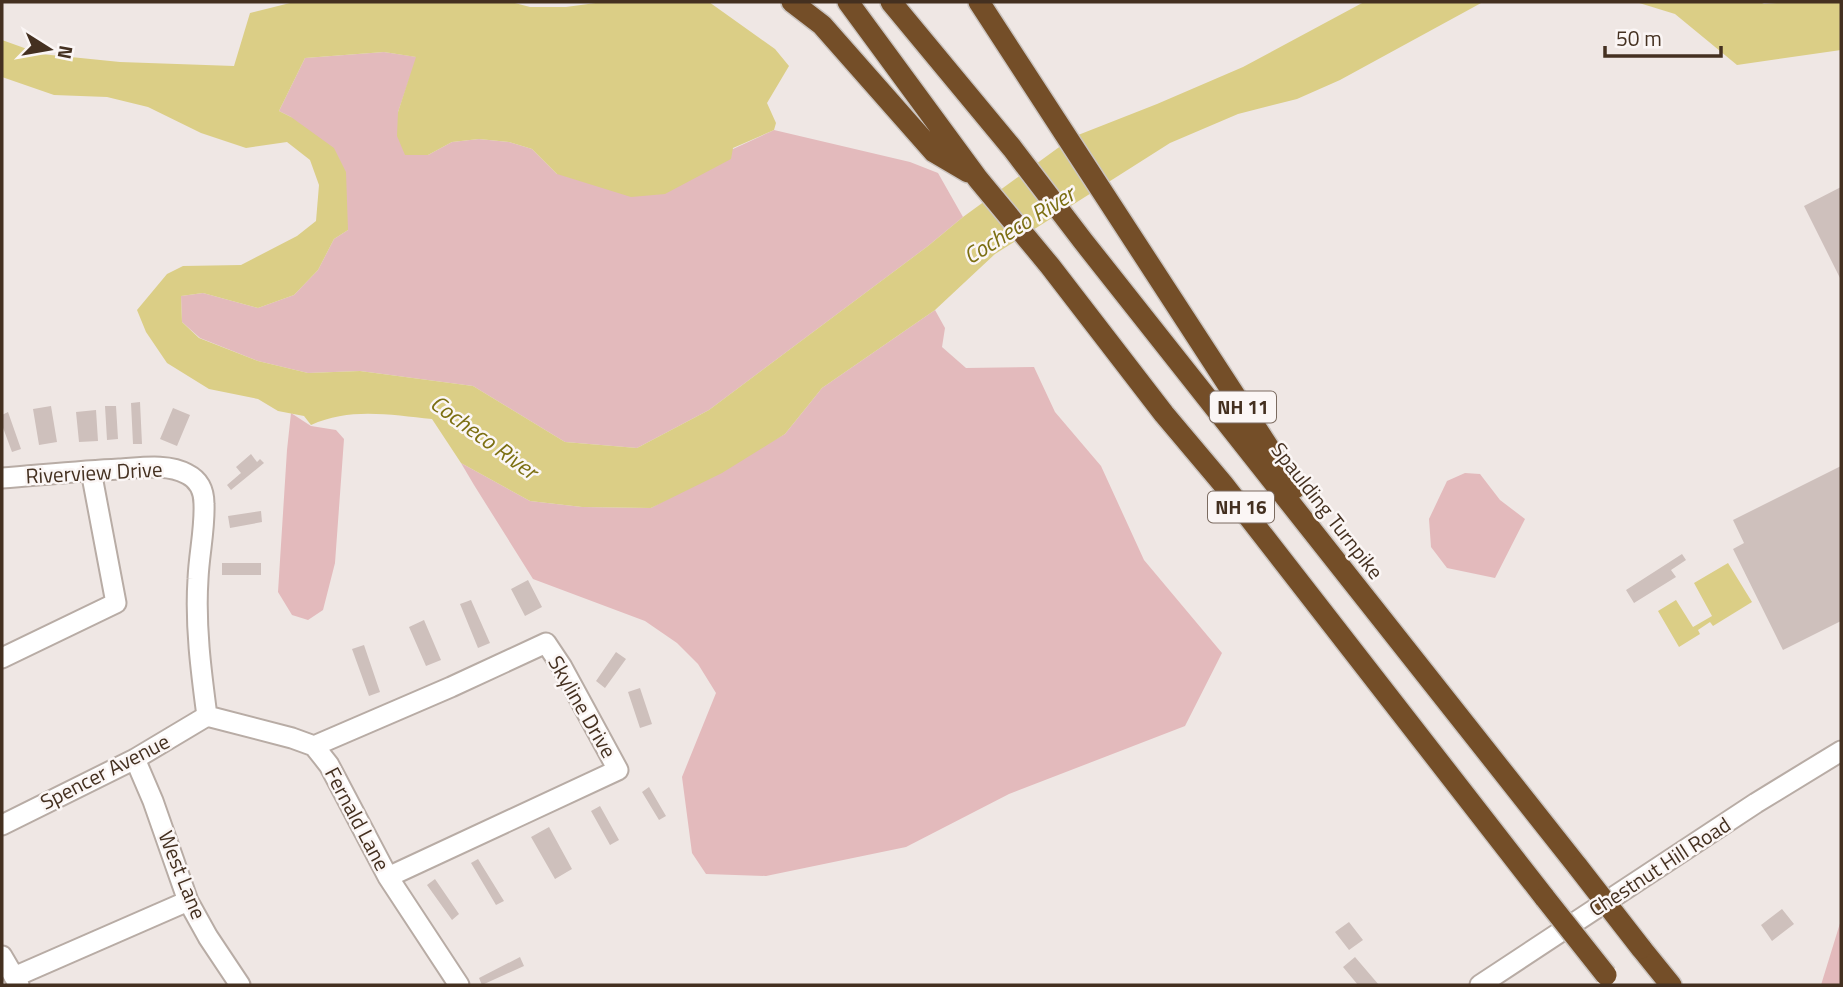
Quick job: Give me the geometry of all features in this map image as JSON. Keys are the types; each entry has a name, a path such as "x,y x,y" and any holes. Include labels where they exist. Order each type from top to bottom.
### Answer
{"highway":[{"path":"792,2 822,25 934,152 978,179"},
{"name":"NH 16","path":"848,2 978,179 1050,266 1164,414 1223,484 1611,980"},
{"name":"Spaulding Turnpike","path":"891,2 1012,148 1671,985"},
{"name":"NH 11","path":"979,2 1374,611"}],"street":[{"name":"Riverview Drive","path":"2,478 147,468 175,469 195,479 202,490 204,504 197,604 199,656 207,716"},
{"path":"2,657 116,603 91,471"},
{"name":"Skyline Drive","path":"314,746 546,643 568,678 618,770 387,877"},
{"name":"Fernald Lane","path":"207,716 314,746 329,765 387,877 459,985"},
{"name":"Spencer Avenue","path":"2,825 135,760 207,716"},
{"name":"Chestnut Hill Road","path":"1480,985 1756,803 1841,751"},
{"name":"West Lane","path":"135,760 153,801 188,901 240,985"},
{"path":"2,956 16,981 188,901"}],"shaded area":[{"path":"384,52 417,57 398,112 428,155 452,142 479,139 509,142 532,149 557,174 733,149 774,130 910,162 938,173 963,217 709,410 637,448 565,442 473,386 360,371 308,373 258,361 200,338 182,322 181,296 203,293 258,308 294,295 318,270 334,239 348,230 291,117 279,111 305,58"},
{"path":"935,310 945,328 942,347 966,368 1034,367 1055,412 1101,466 1144,560 1222,653 1185,726 1009,794 906,847 766,876 706,874 692,853 682,777 716,693 698,664 677,643 645,621 533,579 461,463 530,501 582,507 651,508 785,434 822,388"},
{"path":"291,413 311,426 336,430 344,439 335,563 323,610 308,620 292,615 278,592"},
{"path":"1465,473 1480,474 1500,500 1525,519 1495,578 1447,568 1431,547 1429,519 1447,481"},
{"path":"1841,920 1841,985 1821,985"}],"water":[{"name":"Cocheco River","path":"294,2 511,2 530,7 566,7 603,2 709,2 775,49 789,66 767,103 776,123 774,130 733,148 731,159 665,194 631,197 557,174 532,149 509,142 479,139 452,142 428,155 405,155 397,136 398,112 416,57 384,52 305,58 279,111 334,148 346,172 348,230 334,239 318,270 294,295 258,308 203,293 181,296 182,322 199,338 258,361 308,373 360,371 473,386 565,442 637,448 709,410 1073,137 1243,67 1364,2 1483,2 1340,80 1297,99 1238,114 1170,143 995,254 935,310 822,388 785,434 722,473 651,508 582,507 530,501 461,463 432,419 356,414 326,419 311,425 304,416 278,411 258,399 209,389 167,363 146,332 137,310 167,274 183,266 241,265 297,236 316,221 319,185 310,160 287,142 246,148 201,133 148,107 107,97 54,95 2,77 2,40 41,54 120,62 234,66 250,13"},
{"path":"1636,2 1841,2 1841,50 1737,65 1675,14"},
{"path":"1728,563 1752,602 1713,626 1710,622 1698,630 1700,634 1679,647 1658,611 1676,600 1693,627 1712,616 1694,583"}],"building":[{"path":"1841,187 1841,280 1804,206"},
{"path":"140,402 142,444 133,444 131,403"},
{"path":"51,406 57,442 39,445 33,409"},
{"path":"105,406 116,406 118,439 107,440"},
{"path":"173,408 190,415 177,446 160,439"},
{"path":"96,410 98,441 79,442 76,412"},
{"path":"8,412 21,449 12,452 2,425 2,415"},
{"path":"251,454 257,462 260,459 264,463 231,490 227,485 241,473 236,467"},
{"path":"1841,466 1841,621 1783,650 1733,549 1744,543 1733,520"},
{"path":"261,511 262,522 230,528 228,516"},
{"path":"1682,554 1686,560 1671,570 1676,577 1634,603 1626,590"},
{"path":"222,563 261,563 261,575 222,575"},
{"path":"528,580 542,607 525,616 511,589"},
{"path":"471,600 490,643 478,648 460,604"},
{"path":"424,620 441,660 426,666 409,627"},
{"path":"364,645 380,692 369,696 352,649"},
{"path":"616,652 626,659 605,688 596,681"},
{"path":"640,688 652,724 640,728 628,692"},
{"path":"649,787 666,816 659,820 642,792"},
{"path":"600,806 619,840 610,845 591,811"},
{"path":"549,827 572,869 555,879 531,837"},
{"path":"478,859 504,901 496,905 471,863"},
{"path":"435,879 459,914 452,920 427,885"},
{"path":"1782,909 1794,924 1772,941 1761,925"},
{"path":"1349,922 1363,940 1349,950 1335,932"},
{"path":"520,957 524,966 482,985 479,978"},
{"path":"1355,957 1379,985 1358,985 1343,967"}]}
